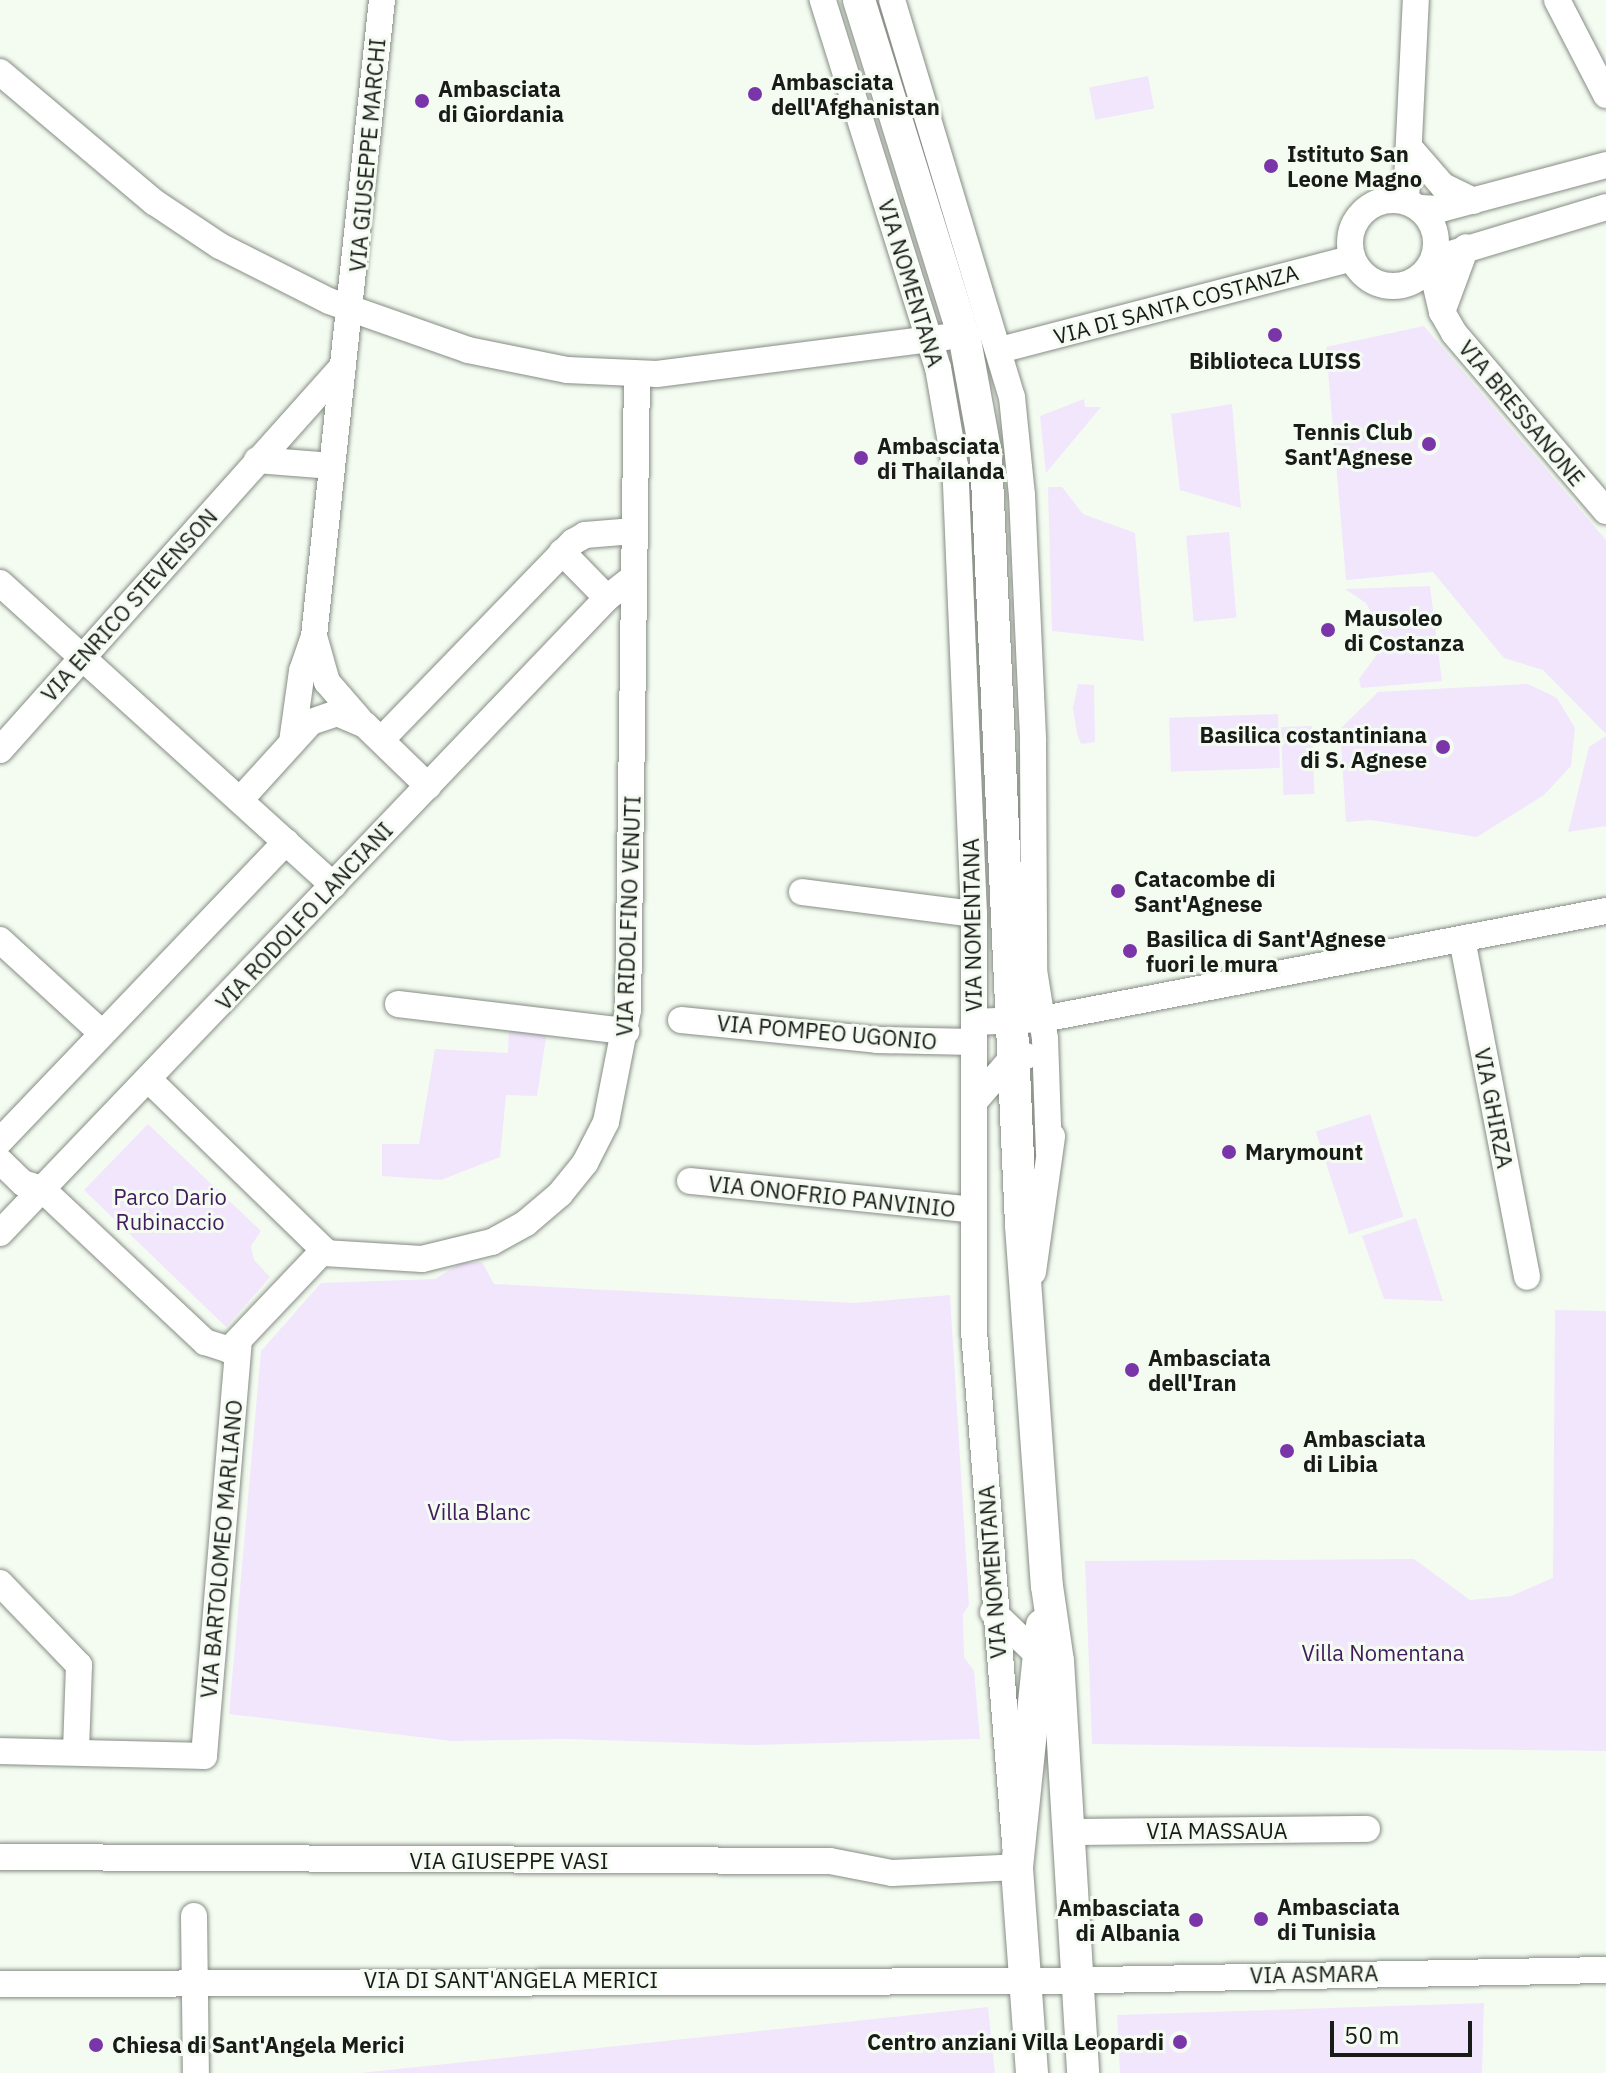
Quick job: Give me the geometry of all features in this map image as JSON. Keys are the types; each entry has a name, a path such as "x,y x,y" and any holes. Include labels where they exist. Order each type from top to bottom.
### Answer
{"main road":[{"name":"VIA NOMENTANA","path":"859,0 965,340 983,429 991,507 1013,1057 1047,1586 1058,1661 1083,2073"},
{"name":"VIA NOMENTANA","path":"1032,2073 1022,1980 1017,1867 1028,1737 1047,1586"}],"street":[{"name":"VIA GIUSEPPE MARCHI","path":"314,636 382,0"},
{"name":"VIA NOMENTANA","path":"823,0 929,337 948,416 958,503 974,914 975,1345 993,1612 1017,1867"},
{"name":"VIA NOMENTANA","path":"892,0 1012,397 1021,484 1033,741 1034,970 1046,1058 1057,1073 1029,1307"},
{"path":"1416,0 1409,147 1413,205 1436,237 1432,262"},
{"path":"1557,0 1606,95"},
{"path":"0,72 180,221 286,281 351,310 487,355 567,370 637,374 710,369 929,337 965,340 1000,350"},
{"path":"1409,147 1443,186 1474,201"},
{"path":"1606,165 1474,201 1413,205 1383,201 1362,213 1351,234 1352,258 1370,280 1389,286 1417,279 1432,262 1466,247 1606,207"},
{"path":"1442,312 1466,247"},
{"name":"VIA DI SANTA COSTANZA","path":"1000,350 1352,258"},
{"name":"VIA BRESSANONE","path":"1432,262 1442,312 1606,511"},
{"name":"VIA ENRICO STEVENSON","path":"0,750 343,366"},
{"path":"373,733 562,552 585,535 634,531 637,374"},
{"path":"257,460 332,466"},
{"name":"VIA RIDOLFINO VENUTI","path":"324,1253 390,1260 448,1256 492,1242 538,1214 573,1180 601,1133 626,1031 634,577 619,560 623,541 634,531"},
{"path":"562,552 607,598"},
{"name":"VIA RODOLFO LANCIANI","path":"0,1233 150,1081 607,598 634,577"},
{"path":"0,583 333,885"},
{"path":"314,636 327,682 373,733 428,786"},
{"path":"292,742 302,671 314,636"},
{"path":"240,800 311,722 329,714 345,714 373,733"},
{"path":"0,1141 286,842"},
{"path":"802,892 974,914"},
{"name":"VIA POMPEO UGONIO","path":"681,1020 877,1040 974,1032 1011,1022 1043,1019 1606,911"},
{"name":"VIA GHIRZA","path":"1462,939 1527,1277"},
{"path":"0,940 102,1033"},
{"path":"398,1004 626,1031"},
{"path":"974,1102 1013,1057 1046,1058"},
{"path":"0,1161 23,1183 42,1189 213,1348 224,1352 239,1341 324,1253 320,1243 150,1081"},
{"name":"VIA ONOFRIO PANVINIO","path":"690,1181 974,1210"},
{"name":"VIA BARTOLOMEO MARLIANO","path":"76,1752 204,1756 239,1341"},
{"path":"0,1583 79,1665 76,1752 0,1751"},
{"path":"993,1612 1038,1655"},
{"path":"1007,1776 1028,1737"},
{"name":"VIA MASSAUA","path":"1067,1832 1367,1829"},
{"name":"VIA GIUSEPPE VASI","path":"0,1857 830,1861 892,1873 1017,1867"},
{"path":"194,1916 196,2073"},
{"name":"VIA ASMARA","path":"1022,1980 1606,1970"},
{"name":"VIA DI SANT'ANGELA MERICI","path":"0,1984 1022,1980"}],"green space":[{"path":"1148,76 1154,108 1095,120 1089,87"},
{"name":"Tennis Club Sant'Agnese","path":"1424,326 1606,540 1606,734 1543,670 1504,658 1433,572 1346,580 1326,347"},
{"path":"1084,399 1085,407 1101,407 1046,473 1040,416"},
{"path":"1232,404 1241,508 1180,490 1171,414"},
{"path":"1048,487 1062,487 1083,514 1135,533 1144,641 1052,631"},
{"path":"1229,532 1236,618 1194,621 1186,536"},
{"path":"1430,586 1442,681 1361,688 1359,679 1378,653 1379,627 1366,603 1345,589"},
{"path":"1078,684 1094,685 1095,742 1081,744 1077,734 1073,708"},
{"path":"1528,684 1557,698 1575,728 1571,766 1544,795 1477,837 1371,820 1346,822 1340,729 1378,692"},
{"path":"1278,714 1280,768 1171,772 1169,718"},
{"path":"1312,726 1314,794 1283,795 1281,727"},
{"path":"1606,736 1606,826 1568,832 1589,747"},
{"path":"509,1022 548,1025 537,1096 506,1095 500,1157 441,1180 382,1176 382,1144 419,1144 435,1049 508,1053"},
{"path":"1370,1114 1403,1217 1349,1234 1316,1132"},
{"name":"Parco Dario Rubinaccio","path":"148,1124 261,1231 251,1246 254,1260 270,1277 226,1327 84,1190"},
{"path":"1416,1218 1443,1301 1384,1299 1362,1236"},
{"name":"Villa Blanc","path":"482,1262 494,1284 854,1303 950,1295 969,1605 963,1614 964,1657 974,1671 980,1739 753,1745 566,1739 452,1741 229,1714 261,1351 321,1283 435,1279 461,1263"},
{"name":"Villa Nomentana","path":"1555,1310 1606,1311 1606,1751 1092,1744 1085,1561 1414,1559 1470,1600 1511,1596 1553,1578"},
{"path":"1484,2003 1482,2073 1120,2073 1117,2015"},
{"path":"988,2007 995,2073 991,2073 360,2073"}],"place":[{"name":"Ambasciata dell'Afghanistan","path":"755,94"},
{"name":"Ambasciata di Giordania","path":"422,101"},
{"name":"Istituto San Leone Magno","path":"1271,166"},
{"name":"Biblioteca LUISS","path":"1275,335"},
{"name":"Tennis Club Sant'Agnese","path":"1429,444"},
{"name":"Ambasciata di Thailanda","path":"861,458"},
{"name":"Mausoleo di Costanza","path":"1328,630"},
{"name":"Basilica costantiniana di S. Agnese","path":"1443,747"},
{"name":"Catacombe di Sant'Agnese","path":"1118,891"},
{"name":"Basilica di Sant'Agnese fuori le mura","path":"1130,951"},
{"name":"Marymount","path":"1229,1152"},
{"name":"Ambasciata dell'Iran","path":"1132,1370"},
{"name":"Ambasciata di Libia","path":"1287,1451"},
{"name":"Ambasciata di Tunisia","path":"1261,1919"},
{"name":"Ambasciata di Albania","path":"1196,1920"},
{"name":"Centro anziani Villa Leopardi","path":"1180,2042"},
{"name":"Chiesa di Sant'Angela Merici","path":"96,2045"}]}
